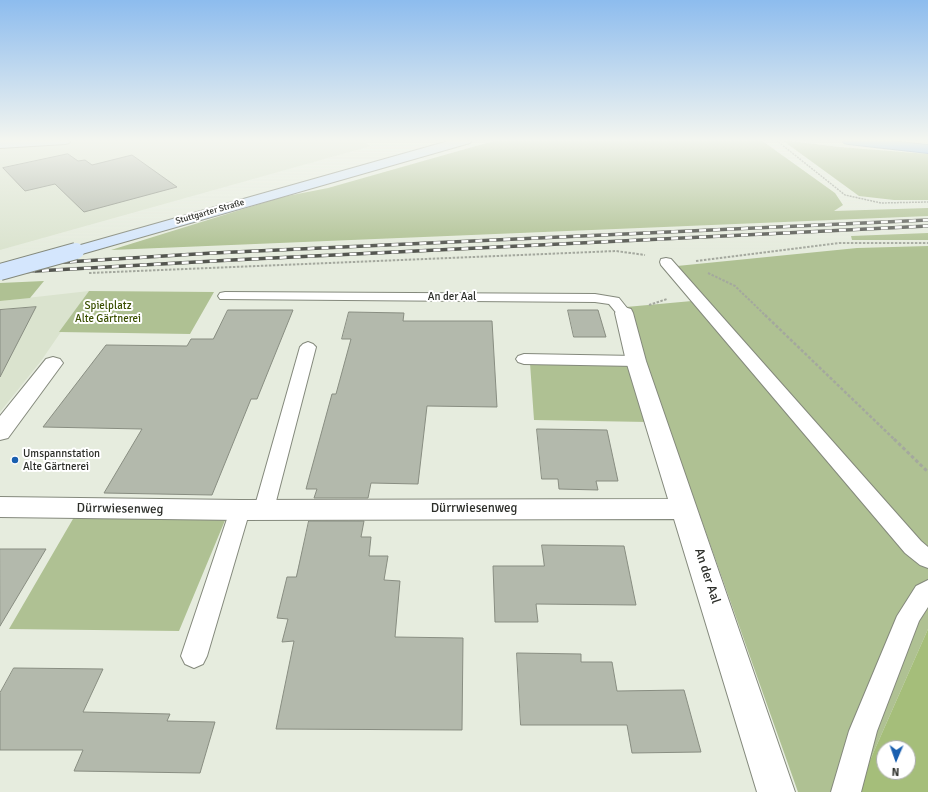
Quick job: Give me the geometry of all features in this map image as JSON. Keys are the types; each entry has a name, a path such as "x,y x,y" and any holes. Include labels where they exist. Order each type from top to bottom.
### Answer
{"main road":[{"name":"Stuttgarter Straße","path":"0,272 336,177"}],"street":[{"name":"An der Aal","path":"624,313 636,360 776,792"},
{"path":"0,432 53,363"},
{"name":"Dürrwiesenweg","path":"0,507 252,510 685,509"}],"lane":[{"path":"666,262 865,493 913,547 928,559"},
{"name":"An der Aal","path":"225,296 595,298 614,301 624,313"},
{"path":"194,656 252,510 308,347"},
{"path":"524,359 636,360"},
{"path":"846,792 863,731 909,616 924,593 928,590"}],"path":[{"path":"822,177 845,195 881,203 928,202"},
{"path":"85,274 616,251 640,254 666,262 686,262 839,243 928,243"},
{"path":"686,262 735,286 928,472"},
{"path":"624,313 692,292"}],"shaded area":[{"path":"0,177 261,177 0,250"},
{"path":"89,291 41,361 0,412 0,301"}],"green space":[{"path":"367,177 813,177 835,193 843,205 834,211 928,208 928,216 111,250 282,197 328,188"},
{"path":"833,177 928,177 928,200 894,200 859,196"},
{"path":"928,233 928,240 852,240 851,236"},
{"path":"928,246 928,629 879,740 876,740 876,747 856,792 798,792 626,307 703,300 677,266 857,248"},
{"path":"44,281 30,298 0,301 0,283"},
{"name":"Spielplatz Alte Gärtnerei","path":"89,291 214,292 190,334 59,332"},
{"path":"530,363 631,364 648,422 534,420"},
{"path":"77,512 226,518 179,631 9,629"},
{"path":"928,629 928,792 856,792 876,747 876,780 916,780 916,740 879,740"}],"building":[{"path":"12,177 163,177 177,187 84,212 55,184 25,191"},
{"path":"36,307 0,377 0,310"},
{"path":"228,310 293,310 257,399 251,399 212,495 104,493 142,429 43,427 106,345 187,346 191,339 213,339"},
{"path":"568,310 598,310 606,337 574,337"},
{"path":"349,312 404,313 403,321 492,321 497,407 427,406 418,484 371,483 368,498 314,498 317,489 306,489 332,394 336,394 351,339 342,339"},
{"path":"537,429 607,430 618,481 596,481 598,490 559,489 558,479 542,479"},
{"path":"309,521 364,521 361,537 371,537 369,556 388,556 384,580 400,581 395,637 463,638 462,730 276,729 294,641 282,642 288,619 277,618 287,577 296,577"},
{"path":"542,545 624,546 636,605 536,604 538,622 495,622 493,566 544,566"},
{"path":"0,549 46,549 0,626"},
{"path":"517,653 581,654 581,662 612,662 617,691 684,690 701,752 632,753 627,725 521,725"},
{"path":"14,668 103,669 83,712 170,714 167,721 215,722 200,773 74,771 83,750 0,750 0,693"}],"railway":[{"path":"0,266 213,253 928,220"},
{"path":"0,273 232,260 928,226"}],"place":[{"name":"Umspannstation Alte Gärtnerei","path":"15,460"}]}
